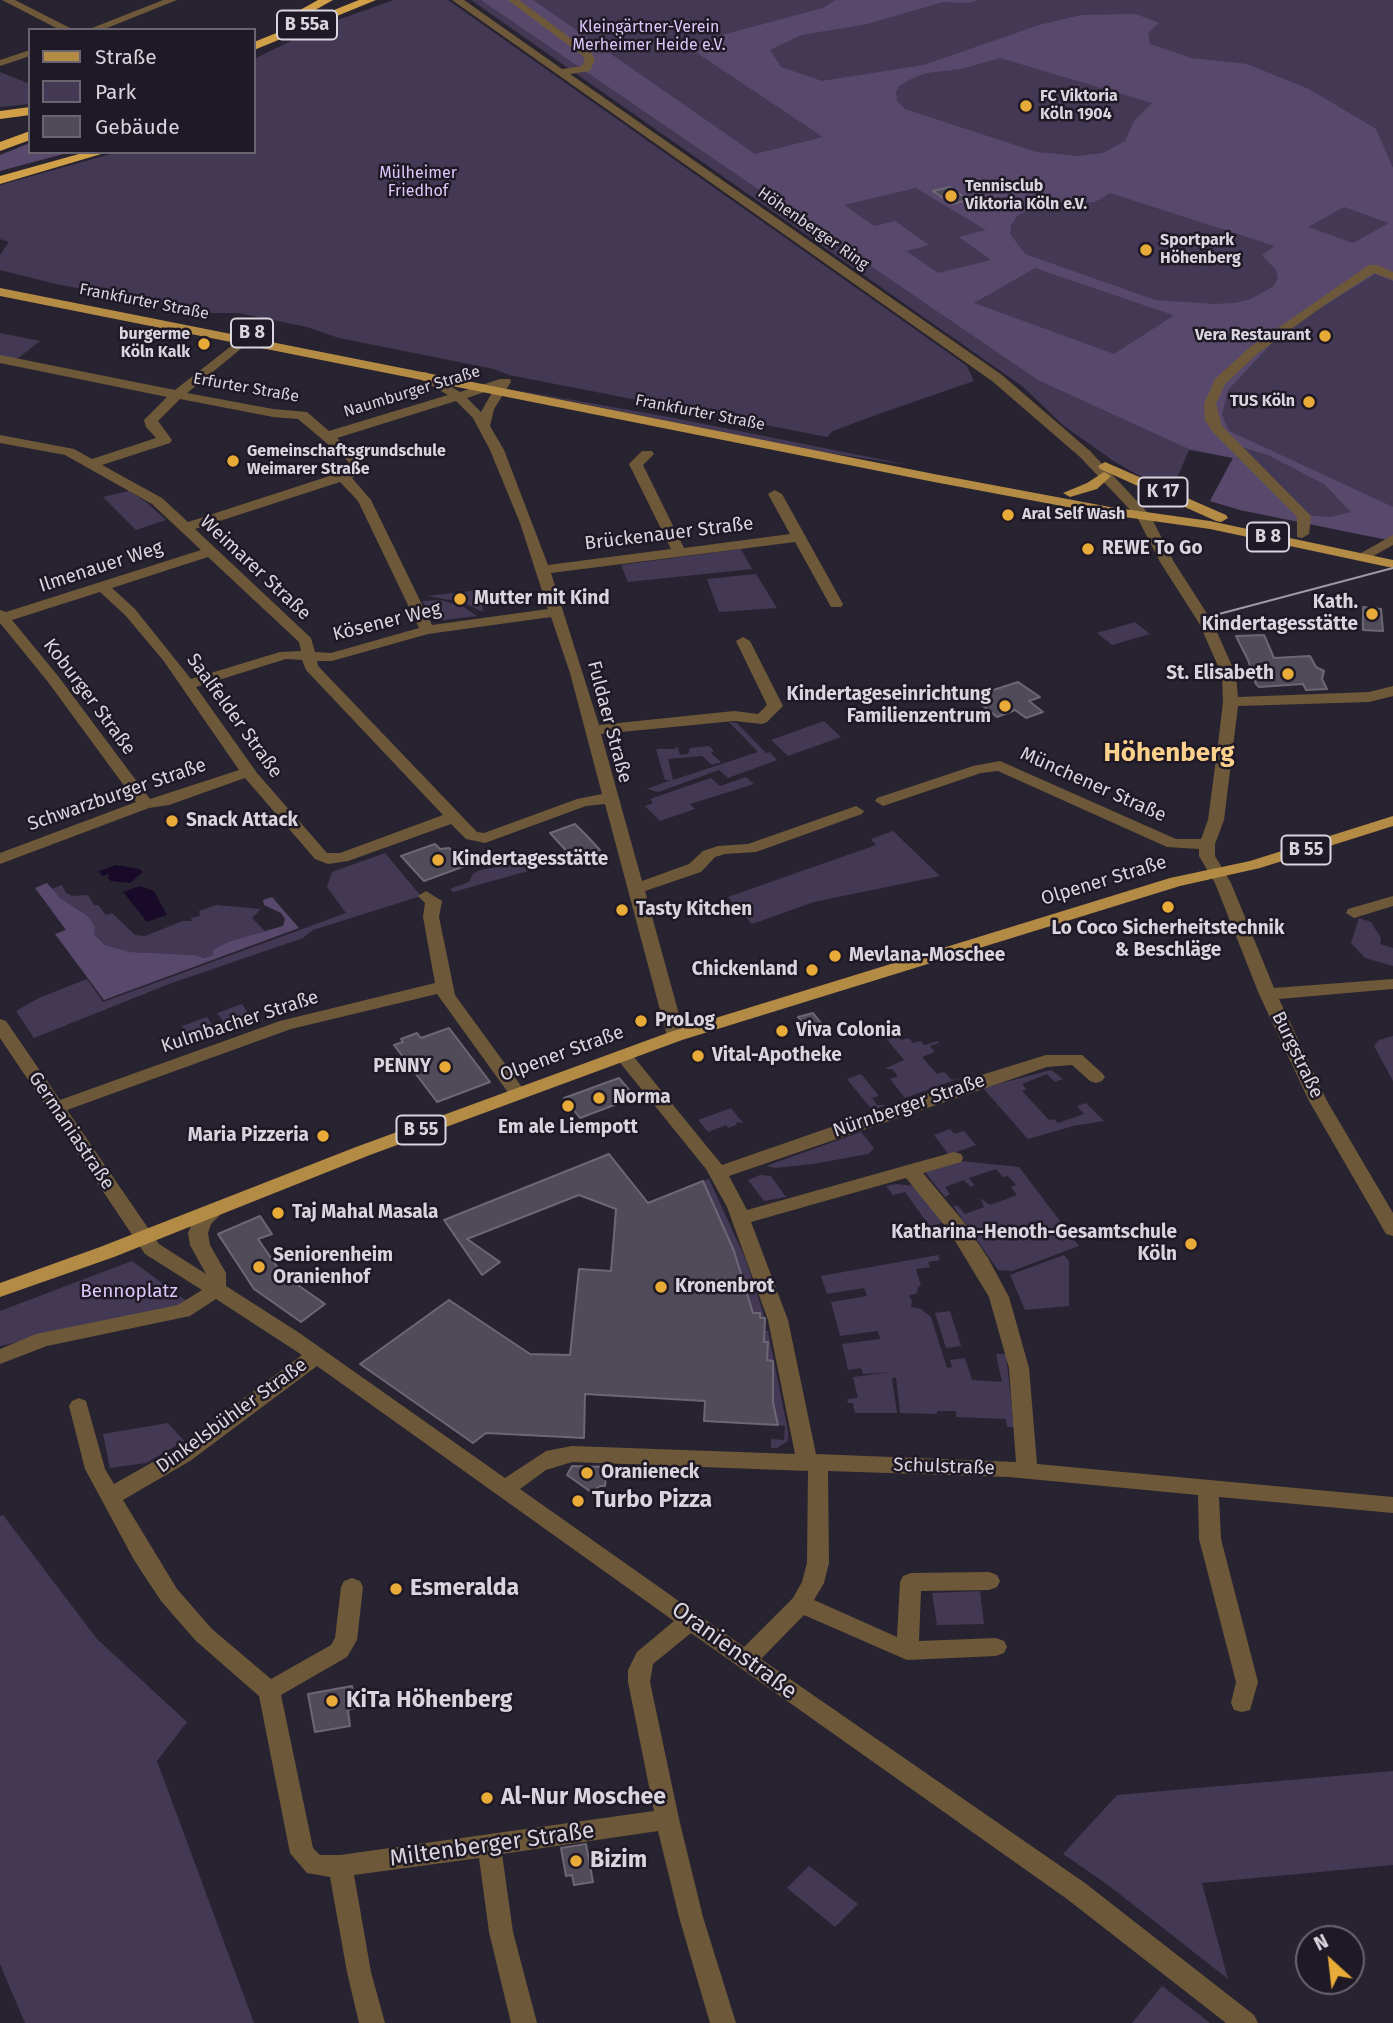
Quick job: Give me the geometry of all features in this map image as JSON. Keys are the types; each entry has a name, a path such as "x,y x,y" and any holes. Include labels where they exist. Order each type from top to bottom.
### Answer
{"highway":[{"path":"282,23 327,0"},
{"name":"B 55a","path":"256,33 345,0"},
{"name":"B 55a","path":"256,45 369,1"},
{"path":"0,114 28,111"},
{"path":"0,136 28,125"},
{"path":"0,147 28,136"},
{"path":"0,174 75,154"},
{"path":"0,180 95,154"}],"main road":[{"name":"Frankfurter Straße","path":"0,283 938,473 1146,510 1221,518 1383,554"},
{"name":"Frankfurter Straße","path":"0,292 485,388 503,387"},
{"path":"1070,493 1093,486 1104,471"},
{"name":"K 17","path":"1104,471 1221,518"},
{"name":"Frankfurter Straße","path":"938,473 1070,493 1210,525 1383,554"},
{"name":"Olpener Straße","path":"0,1290 676,1036 1152,889 1262,863 1393,821"}],"street":[{"path":"97,28 172,0"},
{"name":"Höhenberger Ring","path":"457,0 997,378 1104,471"},
{"path":"513,0 587,54 590,59 586,69 560,72"},
{"path":"12,1 65,28"},
{"path":"4,62 28,54"},
{"path":"1302,534 1304,516 1217,428 1212,420 1210,404 1213,393 1220,382 1253,351 1319,303 1373,268 1393,276"},
{"path":"90,464 162,443 165,437 153,427 150,420 244,340"},
{"name":"Erfurter Straße","path":"0,359 273,413 302,415 354,458 358,471 343,477"},
{"name":"Fuldaer Straße","path":"422,375 458,397 484,425 516,495 558,611 676,1036"},
{"path":"484,425 488,409 503,387"},
{"name":"Naumburger Straße","path":"328,436 485,388"},
{"name":"Weimarer Straße","path":"0,439 69,453 157,501 306,641 311,667 472,836 482,838 578,804 610,798"},
{"path":"647,454 636,464 680,553"},
{"name":"K 17","path":"1104,471 1146,510"},
{"path":"184,528 343,477 364,500 427,630"},
{"path":"775,494 836,604"},
{"path":"1146,510 1167,562 1206,623 1229,675 1231,702 1216,820 1207,844"},
{"name":"Brückenauer Straße","path":"544,569 799,537"},
{"name":"Ilmenauer Weg","path":"2,616 103,587 211,551"},
{"name":"Saalfelder Straße","path":"103,587 130,612 168,657 248,772 325,859 337,859 454,817"},
{"name":"Kösener Weg","path":"187,685 285,655 332,657 427,630 558,611"},
{"name":"Koburger Straße","path":"2,616 53,679 146,804"},
{"path":"592,730 734,716 762,719 775,706 743,641"},
{"path":"1231,702 1368,696 1393,691"},
{"name":"Münchener Straße","path":"883,801 990,766 1000,766 1173,844 1207,844"},
{"name":"Schwarzburger Straße","path":"0,859 146,804 163,802 248,772"},
{"path":"635,889 695,868 709,854 724,849 750,849 856,811"},
{"name":"Burgstraße","path":"1207,844 1207,856 1318,1101 1393,1229"},
{"path":"426,896 434,901 431,917 442,987 449,1002 518,1094"},
{"path":"1354,914 1393,901"},
{"path":"1268,994 1393,984"},
{"name":"Kulmbacher Straße","path":"55,1108 286,1025 442,987"},
{"name":"Germaniastraße","path":"0,1026 141,1237"},
{"path":"623,1055 718,1173 741,1218 778,1320 812,1463 818,1563 813,1583 801,1604 746,1659"},
{"name":"Nürnberger Straße","path":"718,1173 993,1076 1046,1061 1076,1059 1096,1077"},
{"path":"741,1218 954,1158"},
{"path":"911,1171 956,1226 999,1297 1019,1368 1027,1471"},
{"path":"0,1357 43,1339 183,1311 216,1290 216,1273 200,1245 198,1233 205,1217 221,1207"},
{"name":"Oranienstraße","path":"141,1237 152,1249 317,1355 880,1756 1076,1891 1245,2023"},
{"name":"Dinkelsbühler Straße","path":"110,1497 183,1455 317,1355"},
{"path":"79,1406 95,1469 142,1554 169,1595 204,1635 269,1690 302,1853 328,1866 372,2023"},
{"name":"Schulstraße","path":"505,1489 538,1464 566,1455 1027,1471 1393,1505"},
{"path":"1208,1487 1210,1539 1245,1670 1246,1691 1242,1703"},
{"path":"907,1651 911,1582 989,1581"},
{"path":"269,1690 340,1651 346,1640 352,1587"},
{"path":"801,1604 907,1651 996,1647"},
{"path":"691,1620 645,1658 639,1670 667,1819 691,1917 723,2023"},
{"name":"Miltenberger Straße","path":"328,1866 667,1819"},
{"path":"489,1845 501,1932 524,2023"}],"green space":[{"name":"Mülheimer Friedhof","path":"394,0 448,0 967,366 974,381 833,431 827,437 509,375 494,369 339,338 307,327 238,313 207,313 56,284 0,270 0,255 9,242 0,239 0,185 111,154 256,154 256,58 326,24"},
{"name":"Kleingärtner-Verein Merheimer Heide e.V.","path":"471,0 1393,0 1393,541 1240,510 1210,501 1233,458 1189,450 1175,483 1179,491 1172,494 1115,462 1064,426 1022,386"},
{"path":"0,72 28,83 28,104 0,107"},
{"path":"0,333 40,341 17,359 0,356"},
{"path":"510,389 669,417 909,465 822,452"},
{"path":"129,491 166,520 136,530 103,497"},
{"path":"741,549 752,569 628,582 621,565"},
{"path":"756,574 777,608 719,612 707,579"},
{"path":"480,590 483,612 462,602 427,596"},
{"path":"440,600 462,606 477,616 435,621 422,601"},
{"path":"1135,622 1150,634 1112,645 1097,633"},
{"path":"824,721 841,737 788,756 771,740"},
{"path":"729,722 737,723 766,753 770,752 777,760 728,778 719,770 658,792 647,789 671,780 665,780 656,749 675,749 677,746 680,755 688,754 690,748 709,746 714,751 711,753 721,762 712,765 702,756 668,759 673,780 758,752"},
{"path":"746,777 754,784 690,804 695,809 660,821 645,806 653,803 650,799 711,778 720,786"},
{"path":"893,831 940,876 814,902 752,924 728,897 876,845 871,839"},
{"path":"532,851 546,866 453,892 450,889 469,882 473,874 480,870 522,859 527,862 522,855"},
{"path":"385,853 421,896 313,930 303,938 169,984 34,1038 16,1011 41,997 87,979 103,1002 346,913 327,887 332,872"},
{"path":"62,885 66,893 72,896 88,895 94,905 98,905 106,915 112,913 135,935 145,936 183,921 192,921 191,918 200,916 199,911 216,905 261,909 252,918 265,931 230,941 213,955 204,958 195,955 130,952 105,945 94,934 88,916 60,898 52,889"},
{"path":"1359,918 1371,922 1381,938 1380,944 1393,948 1393,966 1365,958 1351,943"},
{"path":"242,1004 252,1019 228,1028 217,1013"},
{"path":"207,1017 217,1032 192,1041 182,1026"},
{"path":"897,1033 901,1040 909,1038 913,1043 921,1041 924,1045 938,1041 939,1043 930,1046 935,1052 922,1057 937,1074 944,1072 952,1080 966,1076 905,1098 890,1079 898,1076 892,1069 884,1069 904,1060 885,1037"},
{"path":"1393,1036 1393,1081 1374,1046 1379,1040"},
{"path":"1051,1070 1063,1079 1055,1082 1047,1074 1022,1084 1026,1089 1022,1091 1049,1120 1054,1119 1058,1123 1084,1114 1077,1106 1086,1103 1104,1121 1073,1126 1028,1139 983,1088"},
{"path":"861,1074 879,1096 872,1098 877,1105 886,1105 872,1110 847,1079"},
{"path":"731,1108 743,1123 737,1122 728,1128 726,1125 708,1132 698,1120"},
{"path":"950,1129 954,1134 964,1131 976,1145 949,1155 934,1135"},
{"path":"861,1132 874,1148 868,1154 813,1164 775,1168 766,1166"},
{"path":"961,1161 1019,1167 1079,1246 1012,1271 998,1270 953,1206 958,1206 965,1214 984,1207 980,1198 990,1205 1017,1195 1011,1187 1016,1185 996,1169 969,1178 974,1185 971,1187 964,1180 945,1187 950,1194 945,1197 925,1172"},
{"path":"760,1175 771,1176 786,1197 764,1201 748,1180"},
{"path":"709,1179 745,1258 765,1318 760,1318 760,1313 753,1313 734,1251 703,1181"},
{"path":"886,1186 916,1186 944,1222 930,1227 905,1192 893,1195"},
{"path":"938,1255 940,1260 928,1262 930,1267 916,1269 921,1286 918,1287 917,1293 909,1296 911,1307 921,1309 931,1317 947,1368 952,1367 950,1360 965,1358 972,1380 1002,1382 996,1354 1006,1354 1014,1427 1007,1427 1006,1419 956,1417 956,1411 937,1411 937,1414 900,1413 896,1377 892,1378 897,1413 855,1413 853,1403 848,1403 847,1399 858,1398 853,1377 892,1372 863,1374 861,1368 848,1370 842,1344 880,1339 878,1331 840,1336 831,1302 867,1296 864,1288 827,1294 821,1276"},
{"path":"1064,1255 1069,1261 1069,1306 1025,1310 1010,1275"},
{"name":"Bennoplatz","path":"132,1261 188,1302 181,1306 0,1346 0,1311"},
{"path":"950,1311 961,1346 946,1348 935,1313"},
{"path":"764,1331 768,1331 788,1432 788,1441 777,1448 771,1448 771,1439 784,1440 785,1426 778,1425 773,1403 773,1361 767,1360 768,1343 763,1342"},
{"path":"168,1423 184,1441 146,1463 110,1468 103,1434"},
{"path":"3,1515 97,1639 187,1722 157,1761 254,2023 25,2023 0,1964 0,1516"},
{"path":"980,1591 984,1624 937,1625 932,1593"},
{"path":"1393,1771 1393,1865 1202,1883 1228,1979 1108,1885 1063,1854 1117,1795"},
{"path":"809,1866 858,1904 835,1927 787,1888"},
{"path":"1162,1986 1210,2023 1132,2023"}],"shaded area":[{"path":"481,0 533,0 755,154 823,137 685,45 823,8 836,0 978,0 968,3 943,2 867,24 801,35 770,50 781,67 822,81 924,65 1039,25 1081,15 1136,14 1159,23 1148,33 1150,44 1191,58 1247,64 1309,89 1376,129 1393,168 1393,281 1375,274 1282,332 1228,390 1222,415 1229,431 1393,507 1393,541 1240,510 1210,501 1233,458 1189,449 1038,380","holes":["1000,58 1152,103 1134,121 1125,141 1103,153 1078,156 1036,152 905,109 897,101 896,92 899,86 911,79 926,73 961,69","916,188 986,230 959,237 991,260 938,273 906,251 929,245 895,221 874,226 844,205","1110,193 1275,246 1262,255 1276,270 1278,278 1274,286 1251,299 1235,303 1155,300 1025,254 1010,234 1011,225 1017,216 1032,208 1066,202 1095,202","1344,207 1389,223 1353,243 1308,227","1035,268 1173,315 1114,354 974,303","1242,447 1268,455 1324,484 1351,512 1331,517 1306,515"]},
{"path":"28,144 28,154 64,154 0,171 0,155"},
{"path":"116,865 143,872 130,883 111,881 109,874 102,876 99,871"},
{"path":"47,883 60,898 88,916 95,927 94,934 105,945 130,952 195,955 204,958 213,955 213,950 230,941 283,926 285,919 281,913 264,905 263,900 272,897 299,928 104,1000 55,934 66,930 35,888"},
{"path":"140,886 154,891 167,915 147,922 123,892"}],"building":[{"name":"Tennisclub Viktoria Köln e.V.","path":"950,187 968,200 952,204 933,191"},
{"name":"Kath. Kindertagesstätte","path":"1363,607 1381,609 1383,631 1363,630"},
{"name":"St. Elisabeth","path":"1264,635 1274,658 1310,656 1316,667 1324,671 1322,679 1327,689 1306,690 1303,684 1259,687 1236,636"},
{"name":"Kindertageseinrichtung Familienzentrum","path":"1018,682 1040,697 1029,701 1043,712 1026,718 1015,710 997,717 972,697"},
{"path":"575,824 600,850 574,859 550,833"},
{"name":"Kindertagesstätte","path":"435,844 440,849 449,848 454,853 461,850 473,863 424,881 401,856"},
{"path":"813,1013 825,1028 811,1033 798,1017"},
{"name":"PENNY","path":"449,1028 490,1082 437,1102 394,1045 417,1033 421,1038"},
{"name":"Norma","path":"619,1078 635,1097 580,1118 564,1098"},
{"name":"Kronenbrot","path":"609,1154 648,1203 703,1181 734,1251 753,1313 760,1313 760,1318 765,1318 764,1342 768,1342 767,1360 773,1361 773,1403 778,1425 704,1421 705,1401 585,1394 584,1438 486,1433 473,1443 360,1364 449,1300 530,1354 570,1355 579,1269 611,1271 616,1209 579,1195 467,1239 500,1262 482,1275 444,1220"},
{"name":"Seniorenheim Oranienhof","path":"260,1216 272,1234 258,1239 282,1274 325,1304 301,1322 254,1289 218,1234"},
{"name":"Oranieneck","path":"572,1466 607,1467 605,1486 591,1492 567,1475"},
{"name":"KiTa Höhenberg","path":"352,1686 355,1708 348,1710 350,1726 315,1732 308,1694"},
{"name":"Bizim","path":"586,1844 593,1882 574,1885 572,1875 566,1876 561,1848"}],"tram line":[{"path":"1219,614 1393,568"}],"place":[{"name":"FC Viktoria Köln 1904","path":"1026,106"},
{"name":"Tennisclub Viktoria Köln e.V.","path":"951,196"},
{"name":"Sportpark Höhenberg","path":"1146,250"},
{"name":"Vera Restaurant","path":"1325,336"},
{"name":"burgerme Köln Kalk","path":"204,344"},
{"name":"TUS Köln","path":"1309,402"},
{"name":"Gemeinschaftsgrundschule Weimarer Straße","path":"233,461"},
{"name":"Aral Self Wash","path":"1008,515"},
{"name":"REWE To Go","path":"1088,549"},
{"name":"Mutter mit Kind","path":"460,599"},
{"name":"Kath. Kindertagesstätte","path":"1372,614"},
{"name":"St. Elisabeth","path":"1288,674"},
{"name":"Kindertageseinrichtung Familienzentrum","path":"1005,706"},
{"name":"Snack Attack","path":"172,821"},
{"name":"Kindertagesstätte","path":"438,860"},
{"name":"Lo Coco Sicherheitstechnik & Beschläge","path":"1168,907"},
{"name":"Tasty Kitchen","path":"622,910"},
{"name":"Mevlana-Moschee","path":"835,956"},
{"name":"Chickenland","path":"812,970"},
{"name":"ProLog","path":"641,1021"},
{"name":"Viva Colonia","path":"782,1031"},
{"name":"Vital-Apotheke","path":"698,1056"},
{"name":"PENNY","path":"445,1067"},
{"name":"Norma","path":"599,1098"},
{"name":"Em ale Liempott","path":"568,1106"},
{"name":"Maria Pizzeria","path":"323,1136"},
{"name":"Taj Mahal Masala","path":"278,1213"},
{"name":"Katharina-Henoth-Gesamtschule Köln","path":"1191,1244"},
{"name":"Seniorenheim Oranienhof","path":"259,1267"},
{"name":"Kronenbrot","path":"661,1287"},
{"name":"Oranieneck","path":"587,1473"},
{"name":"Turbo Pizza","path":"578,1501"},
{"name":"Esmeralda","path":"396,1589"},
{"name":"KiTa Höhenberg","path":"332,1701"},
{"name":"Al-Nur Moschee","path":"487,1798"},
{"name":"Bizim","path":"576,1861"}],"district":[{"name":"Höhenberg","path":"1169,754"}]}
